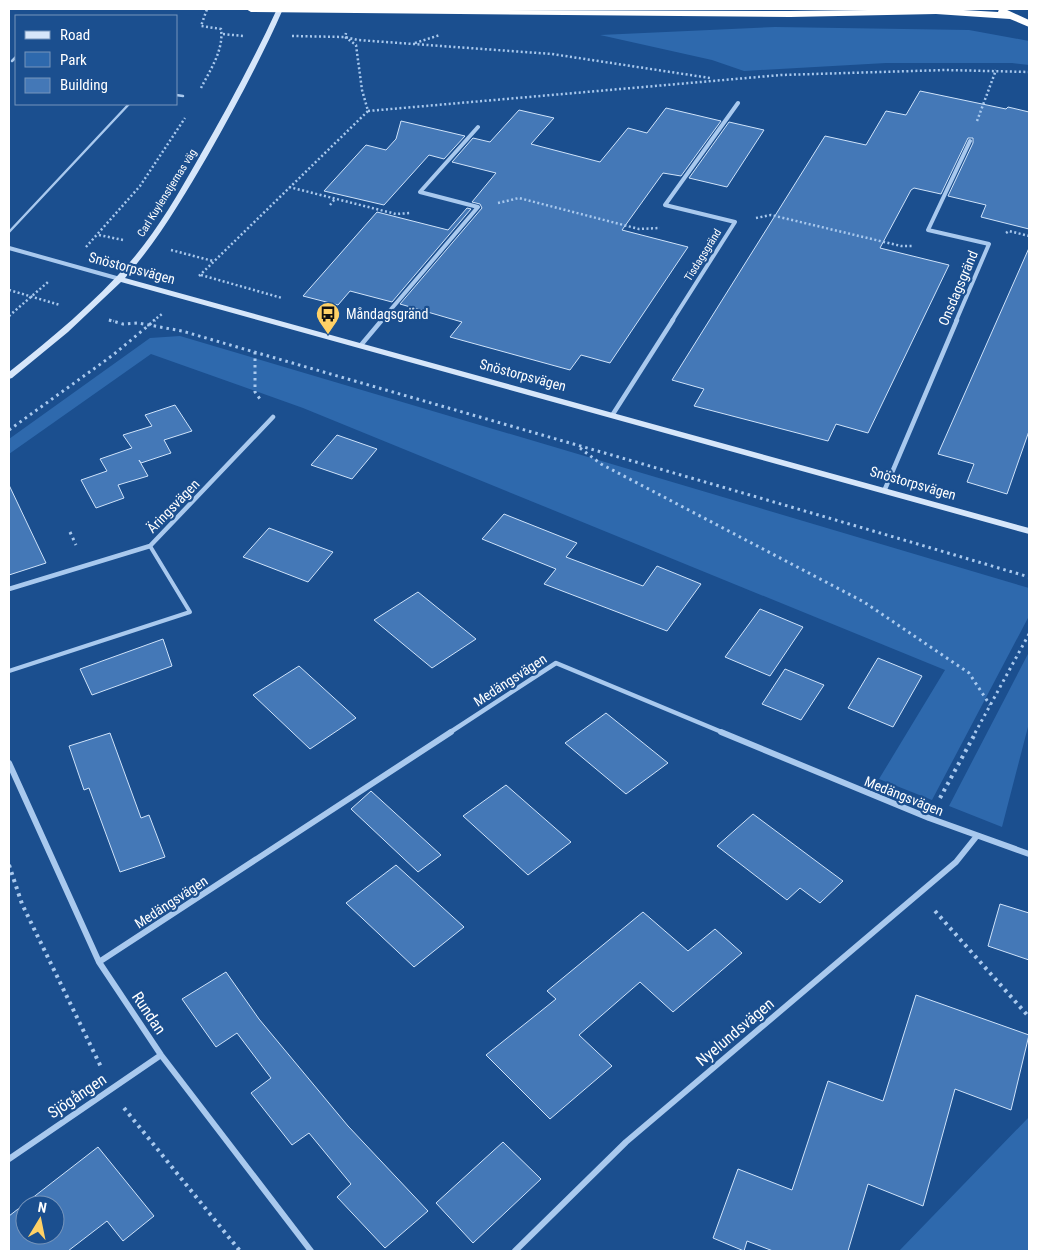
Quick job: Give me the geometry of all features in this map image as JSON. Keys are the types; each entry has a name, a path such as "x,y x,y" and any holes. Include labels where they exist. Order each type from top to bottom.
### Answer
{"highway":[{"path":"251,9 790,14 936,11 1010,16"},
{"path":"999,9 1029,24"}],"street":[{"name":"Carl Kuylenstjernas väg","path":"9,376 85,313 120,279 164,224 222,123 280,9"},
{"name":"Tisdagsgränd","path":"612,414 734,222 665,205 738,102"},
{"path":"361,344 478,207 420,192 478,127"},
{"name":"Onsdagsgränd","path":"885,489 989,244 928,230 970,141"},
{"name":"Snöstorpsvägen","path":"9,248 885,489 1029,531"},
{"name":"Äringsvägen","path":"9,589 150,546 273,417"},
{"name":"Medängsvägen","path":"98,962 556,663 976,837 1029,854"},
{"name":"Rundan","path":"9,763 98,962 160,1055 311,1251"},
{"name":"Nyelundsvägen","path":"515,1251 626,1142 956,862 976,837"},
{"name":"Sjögången","path":"9,1159 160,1055"}],"lane":[{"path":"12,61 15,58"},
{"path":"178,95 183,96"},
{"path":"9,232 128,105"},
{"path":"9,672 190,612 150,546"}],"path":[{"path":"201,88 214,64 223,34 221,29 201,26 207,9"},
{"path":"345,37 352,11"},
{"path":"412,44 444,33"},
{"path":"345,37 358,40 552,54 718,79"},
{"path":"345,37 356,45 362,90 368,111"},
{"path":"9,430 152,324 368,111 718,79 919,68 1029,72"},
{"path":"970,141 996,70"},
{"path":"9,316 100,235 168,147 188,113"},
{"path":"330,205 335,199"},
{"path":"9,290 123,324 152,324 182,330 578,446 704,480 1029,577"},
{"path":"254,352 254,392 273,417"},
{"path":"578,446 602,464 864,602 969,673 990,705"},
{"path":"70,532 79,551"},
{"path":"929,818 1029,634"},
{"path":"920,893 1029,1017"}],"green space":[{"path":"775,27 969,30 1029,41 1029,65 1012,63 886,63 744,71 712,60 600,35"},
{"path":"180,336 1029,588 1029,616 932,800 879,779 945,670 303,408 151,354 9,454 9,439 150,338"},
{"path":"1029,652 1029,723 1002,827 949,806"},
{"path":"1029,1117 1029,1251 899,1251"}],"building":[{"path":"920,91 1029,112 1029,229 981,217 986,205 948,196 973,143 973,138 968,138 941,194 914,188 911,190 880,248 949,265 868,433 836,424 828,441 694,406 704,389 672,380 825,136 866,145 886,111 906,115"},
{"path":"666,108 721,121 681,176 663,173 622,230 688,247 610,363 581,355 570,370 450,337 462,322 400,304 482,208 480,204 472,202 496,173 452,162 473,138 490,142 519,110 554,118 531,144 600,162 628,128 647,133"},
{"path":"401,121 465,136 444,159 429,155 384,205 324,191 366,145 386,150 396,139"},
{"path":"729,122 764,130 727,187 689,178"},
{"path":"467,208 471,209 392,302 350,291 338,305 303,296 377,212 448,230"},
{"path":"1029,248 1029,431 1007,494 967,482 974,464 938,454"},
{"path":"175,405 192,431 164,440 171,453 141,463 139,460 148,476 118,485 124,498 96,508 81,480 107,471 100,459 132,448 123,435 152,426 145,415"},
{"path":"337,435 377,449 352,479 311,465"},
{"path":"9,485 46,563 9,575"},
{"path":"504,514 577,543 566,557 643,586 657,566 701,584 667,631 544,584 556,569 482,539"},
{"path":"269,528 333,552 308,582 243,557"},
{"path":"418,592 476,639 432,668 374,620"},
{"path":"760,609 803,627 770,676 725,657"},
{"path":"163,639 172,666 92,695 80,669"},
{"path":"878,658 922,676 893,727 848,708"},
{"path":"299,666 356,718 310,749 253,695"},
{"path":"785,669 824,685 801,720 762,704"},
{"path":"606,713 668,763 626,794 565,743"},
{"path":"110,733 141,818 149,815 165,857 120,872 89,788 84,790 69,746"},
{"path":"506,785 571,842 528,875 463,816"},
{"path":"371,791 441,855 418,872 351,809"},
{"path":"753,814 843,881 820,903 800,888 787,900 717,846"},
{"path":"396,865 464,927 414,967 346,903"},
{"path":"1000,904 1029,913 1029,960 988,946"},
{"path":"643,912 688,951 715,929 742,953 673,1012 640,982 579,1035 612,1066 550,1119 486,1055 556,999 547,991"},
{"path":"226,972 259,1019 348,1126 428,1211 385,1248 337,1197 351,1184 309,1133 292,1145 251,1093 271,1078 237,1033 216,1047 182,999"},
{"path":"916,995 1029,1035 1011,1110 955,1089 923,1206 868,1184 848,1251 773,1251 747,1241 744,1251 713,1238 738,1169 792,1190 828,1081 883,1101"},
{"path":"503,1142 541,1179 473,1243 436,1203"},
{"path":"98,1147 154,1216 123,1241 107,1221 68,1251 9,1251 9,1216 15,1211 15,1245 65,1245 65,1195 36,1195"}],"place":[{"name":"Måndagsgränd","path":"328,335"}]}
